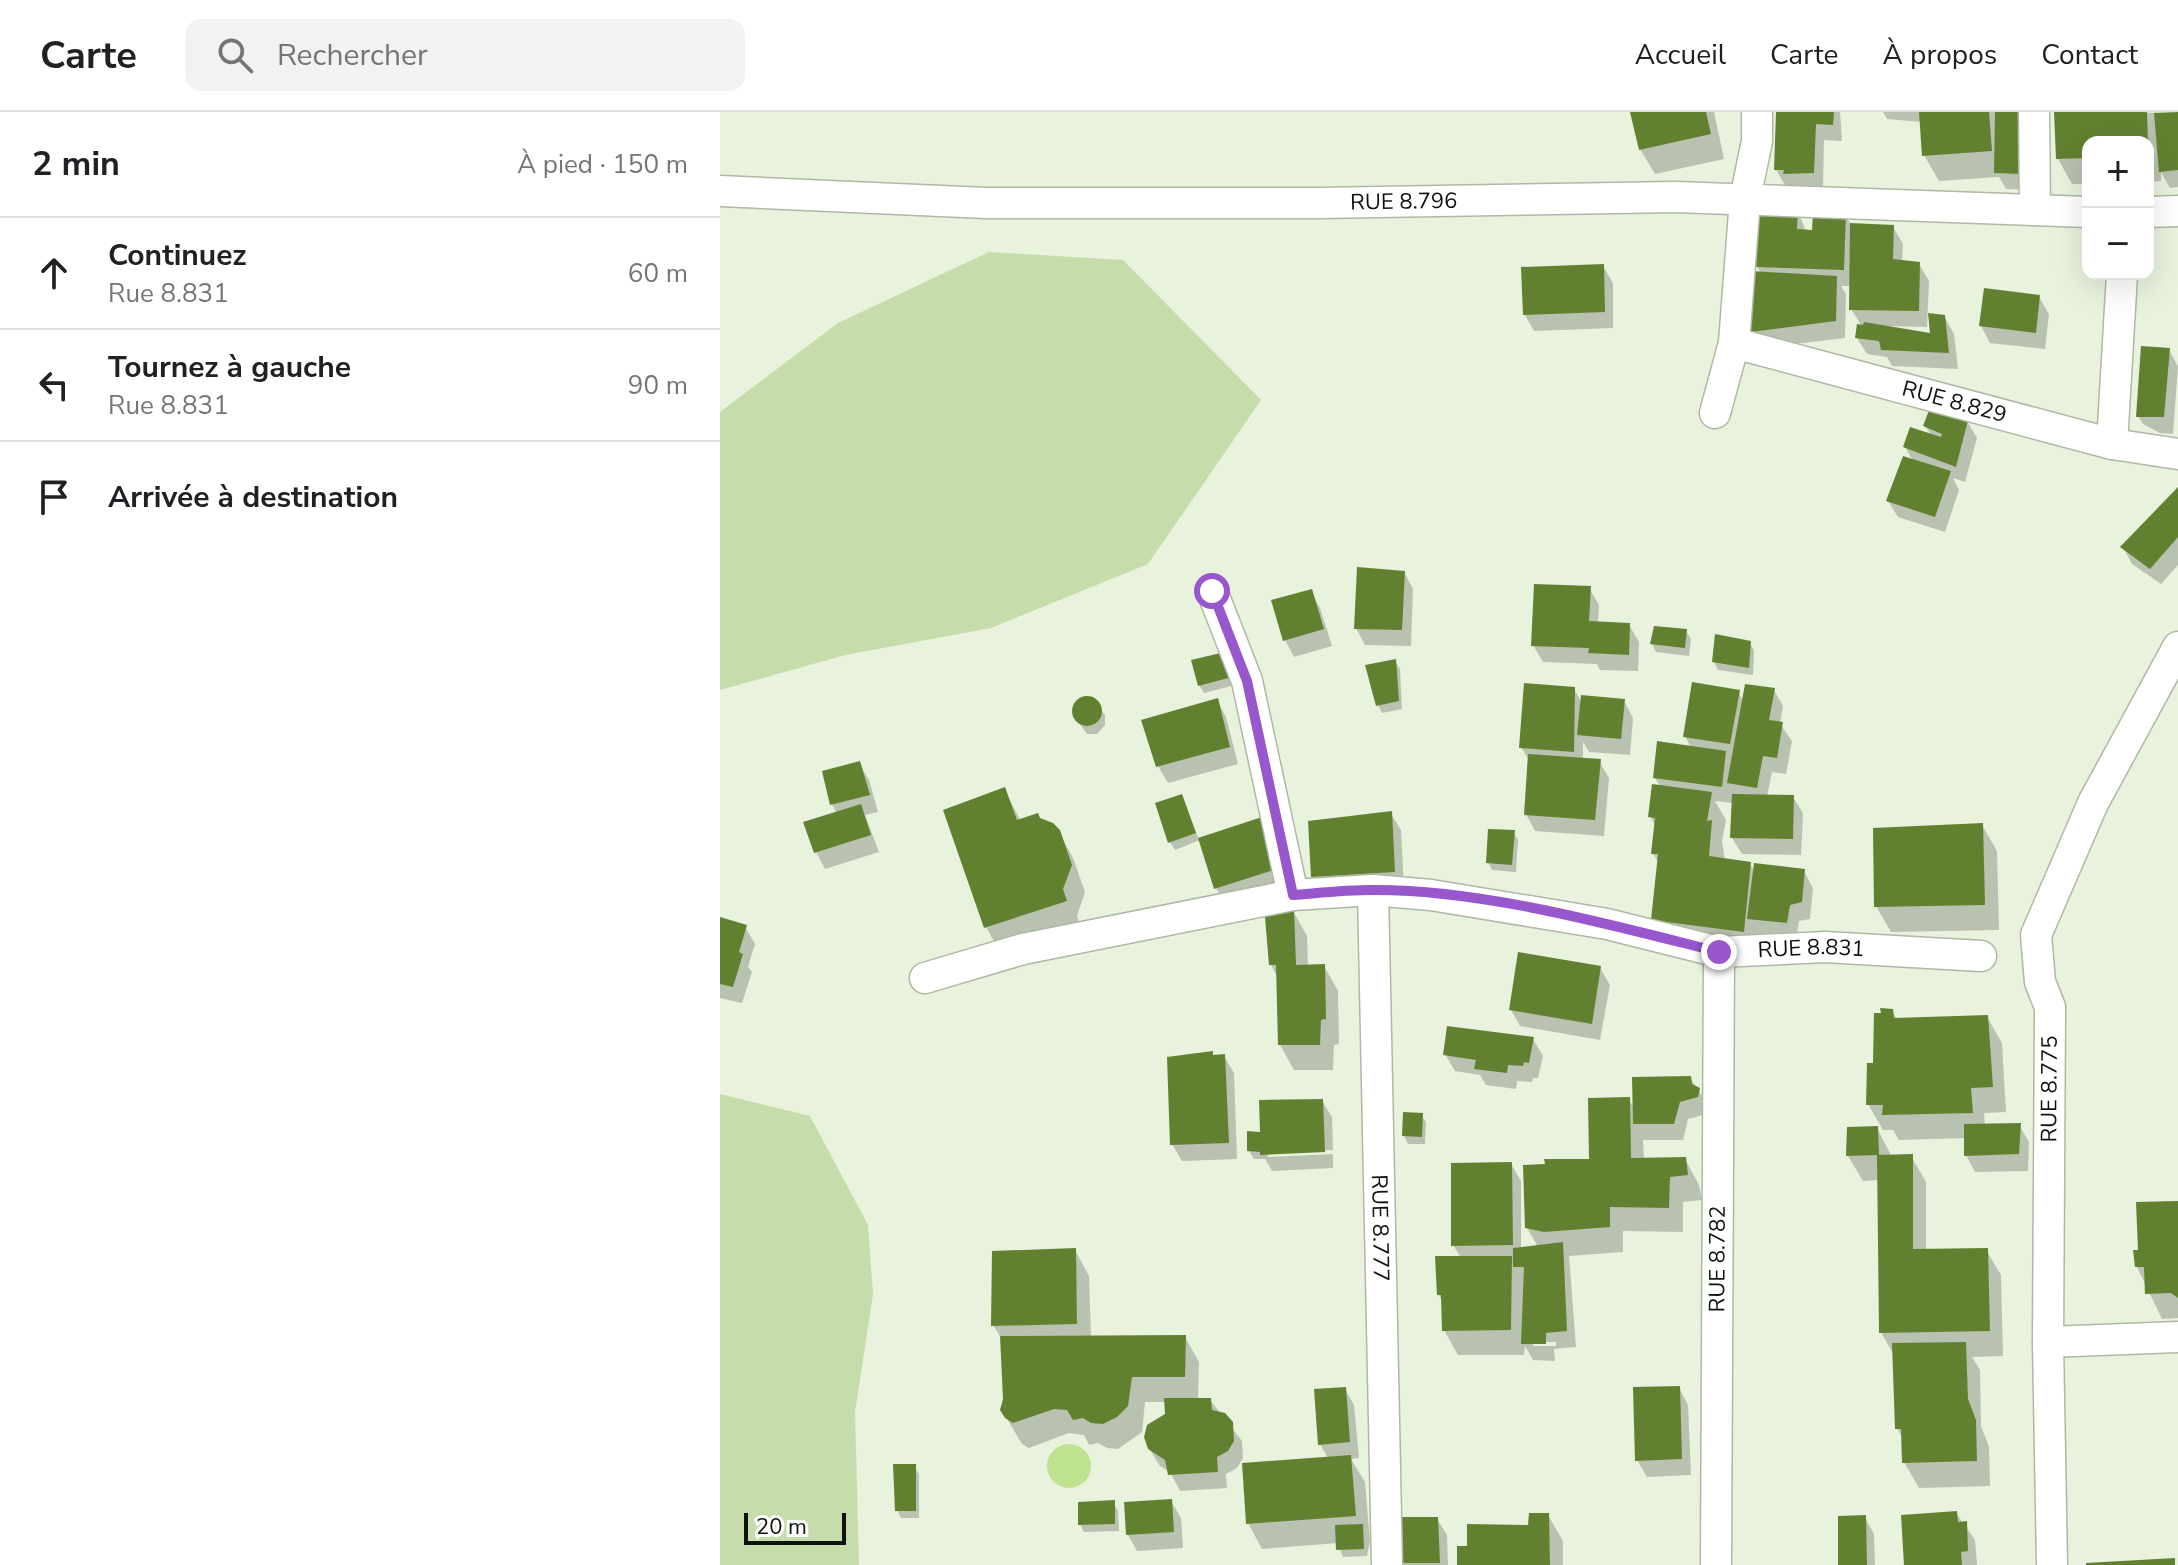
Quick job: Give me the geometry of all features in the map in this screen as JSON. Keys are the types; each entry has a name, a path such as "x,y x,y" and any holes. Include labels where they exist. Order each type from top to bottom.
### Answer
{"street":[{"path":"1715,413 1734,343 1745,199 1757,141 1757,112"},
{"path":"2034,112 2035,210"},
{"name":"RUE 8.796","path":"720,191 986,203 1745,199 2082,212"},
{"path":"2154,212 2178,211"},
{"path":"2112,444 2122,280"},
{"name":"RUE 8.829","path":"1734,343 2112,444 2178,454"},
{"path":"1212,591 1247,681 1293,895"},
{"name":"RUE 8.775","path":"2052,1565 2048,1342 2050,1007 2040,982 2036,935 2093,803 2178,647"},
{"name":"RUE 8.831","path":"925,978 1023,949 1293,895 1373,890 1509,905 1719,952 1825,947 1981,956"},
{"name":"RUE 8.777","path":"1373,890 1387,1565"},
{"name":"RUE 8.782","path":"1716,1565 1719,952"},
{"path":"2048,1342 2178,1337"}],"shaded area":[{"path":"989,252 1123,260 1261,400 1148,564 991,628 845,655 720,690 720,412 838,323"},
{"path":"720,1094 810,1116 868,1225 873,1294 855,1412 859,1565 720,1565"},
{"path":"1069,1444 1084,1451 1091,1466 1084,1481 1069,1488 1054,1481 1047,1466 1054,1451"}],"building":[{"path":"1630,112 1706,112 1711,134 1639,150"},
{"path":"1776,112 1834,112 1833,125 1816,124 1814,173 1783,174 1784,170 1774,170"},
{"path":"1919,112 1989,112 1992,151 1922,156"},
{"path":"1995,112 2023,112 2023,174 1994,173"},
{"path":"2054,112 2147,112 2148,136 2082,136 2082,158 2056,159"},
{"path":"2178,112 2178,170 2159,172 2154,113"},
{"path":"1757,205 1798,206 1797,229 1812,230 1813,211 1846,212 1844,270 1755,267"},
{"path":"1850,223 1894,225 1893,259 1920,262 1919,311 1849,310"},
{"path":"1604,264 1605,312 1523,315 1521,267"},
{"path":"1751,271 1837,276 1836,321 1751,332"},
{"path":"1984,288 2040,295 2036,333 1979,326"},
{"path":"1928,313 1945,315 1949,353 1881,350 1879,341 1855,338 1857,324 1863,325 1864,322 1930,333"},
{"path":"2141,346 2170,348 2164,417 2136,417"},
{"path":"1931,405 1968,420 1956,467 1903,447 1910,427 1941,437 1942,434 1923,426"},
{"path":"1903,456 1951,471 1935,517 1886,501"},
{"path":"2178,487 2178,537 2150,569 2120,547"},
{"path":"1357,567 1405,571 1402,630 1354,629"},
{"path":"1534,584 1591,586 1589,621 1630,623 1629,655 1588,653 1589,648 1531,646"},
{"path":"1312,589 1324,629 1283,641 1271,600"},
{"path":"1654,626 1687,629 1685,648 1650,644"},
{"path":"1715,634 1751,641 1749,668 1712,662"},
{"path":"1225,652 1232,677 1198,686 1191,660"},
{"path":"1396,659 1399,701 1376,706 1365,665"},
{"path":"1692,682 1740,690 1730,744 1683,737"},
{"path":"1524,683 1575,687 1574,752 1519,748"},
{"path":"1745,684 1775,688 1769,720 1783,722 1777,758 1763,756 1757,788 1727,783"},
{"path":"1581,695 1625,699 1621,739 1577,735"},
{"path":"1087,696 1098,700 1102,711 1098,722 1087,726 1076,722 1072,711 1076,700"},
{"path":"1218,698 1230,747 1156,767 1141,720"},
{"path":"1657,741 1726,751 1722,787 1653,778"},
{"path":"1528,754 1601,759 1595,820 1524,815"},
{"path":"860,761 870,795 830,805 822,771"},
{"path":"1652,784 1712,792 1707,821 1712,820 1709,856 1751,862 1744,932 1651,920 1658,854 1651,854 1655,818 1648,817"},
{"path":"1005,787 1017,820 1038,813 1040,818 1053,823 1060,830 1072,865 1063,889 1067,901 984,928 943,810"},
{"path":"1182,794 1196,833 1168,843 1155,803"},
{"path":"1732,794 1794,795 1793,839 1730,838"},
{"path":"861,804 871,835 814,853 803,822"},
{"path":"1392,811 1395,872 1311,877 1308,821"},
{"path":"1262,817 1277,869 1214,889 1198,838"},
{"path":"1983,823 1985,905 1874,907 1873,828"},
{"path":"1488,829 1515,830 1512,865 1486,863"},
{"path":"1754,863 1805,869 1802,902 1790,905 1787,923 1747,919"},
{"path":"1294,909 1296,965 1325,964 1326,1019 1321,1020 1320,1045 1278,1045 1276,965 1269,965 1265,917"},
{"path":"720,917 747,925 739,952 743,954 733,987 720,984"},
{"path":"1518,952 1601,966 1592,1024 1509,1010"},
{"path":"1880,1008 1893,1009 1894,1018 1988,1015 1993,1087 1971,1088 1973,1113 1882,1115 1883,1105 1866,1105 1867,1063 1873,1063 1874,1013 1881,1013"},
{"path":"1447,1026 1534,1037 1529,1063 1524,1062 1523,1066 1508,1065 1507,1073 1474,1069 1476,1060 1443,1055"},
{"path":"1213,1051 1213,1055 1225,1054 1229,1143 1170,1145 1167,1057"},
{"path":"1691,1076 1692,1084 1700,1088 1698,1097 1680,1102 1674,1124 1633,1124 1632,1077"},
{"path":"1630,1097 1631,1158 1686,1157 1688,1175 1670,1177 1669,1208 1610,1207 1610,1227 1544,1232 1525,1228 1523,1165 1545,1164 1544,1159 1589,1159 1588,1098"},
{"path":"1323,1099 1325,1152 1260,1155 1260,1152 1247,1151 1247,1131 1260,1132 1259,1100"},
{"path":"1403,1112 1423,1113 1422,1137 1402,1136"},
{"path":"2021,1123 2019,1154 1964,1156 1964,1124"},
{"path":"1878,1126 1879,1155 1846,1156 1847,1127"},
{"path":"1913,1154 1913,1249 1988,1248 1990,1331 1879,1333 1877,1155"},
{"path":"1512,1162 1513,1245 1451,1246 1451,1163"},
{"path":"2178,1201 2178,1298 2171,1293 2145,1294 2144,1267 2135,1267 2133,1250 2138,1250 2136,1202"},
{"path":"1563,1242 1567,1331 1546,1333 1546,1344 1521,1344 1524,1267 1513,1267 1513,1248"},
{"path":"1076,1248 1077,1324 991,1326 992,1251"},
{"path":"1435,1256 1512,1256 1511,1330 1442,1331"},
{"path":"1186,1335 1185,1377 1132,1377 1128,1406 1117,1417 1103,1424 1091,1423 1083,1418 1073,1420 1067,1410 1054,1409 1013,1423 1000,1410 1003,1399 1000,1336"},
{"path":"1966,1342 1968,1399 1976,1420 1977,1461 1902,1463 1901,1429 1895,1429 1892,1343"},
{"path":"1680,1386 1682,1459 1635,1461 1633,1387"},
{"path":"1346,1387 1350,1442 1318,1445 1314,1389"},
{"path":"1164,1398 1211,1398 1212,1410 1225,1413 1233,1422 1234,1441 1228,1451 1217,1457 1218,1472 1168,1475 1165,1460 1148,1449 1144,1437 1147,1425 1165,1414"},
{"path":"1351,1455 1356,1516 1246,1524 1242,1463"},
{"path":"893,1464 916,1464 916,1511 895,1511"},
{"path":"1172,1499 1174,1532 1126,1535 1124,1502"},
{"path":"1115,1500 1115,1524 1078,1525 1078,1502"},
{"path":"1957,1511 1958,1522 1967,1521 1968,1551 1961,1552 1962,1565 1904,1565 1901,1515"},
{"path":"1529,1513 1549,1513 1550,1565 1457,1565 1457,1546 1467,1546 1467,1524 1528,1525"},
{"path":"1866,1515 1867,1565 1838,1565 1838,1516"},
{"path":"1400,1517 1438,1517 1440,1563 1400,1563"},
{"path":"1363,1524 1364,1549 1336,1550 1335,1525"},
{"path":"2175,1558 2175,1565 2086,1565 2086,1563"}],"route":[{"path":"1212,591 1247,681 1293,895 1373,890 1509,905 1607,924 1719,952"}]}
